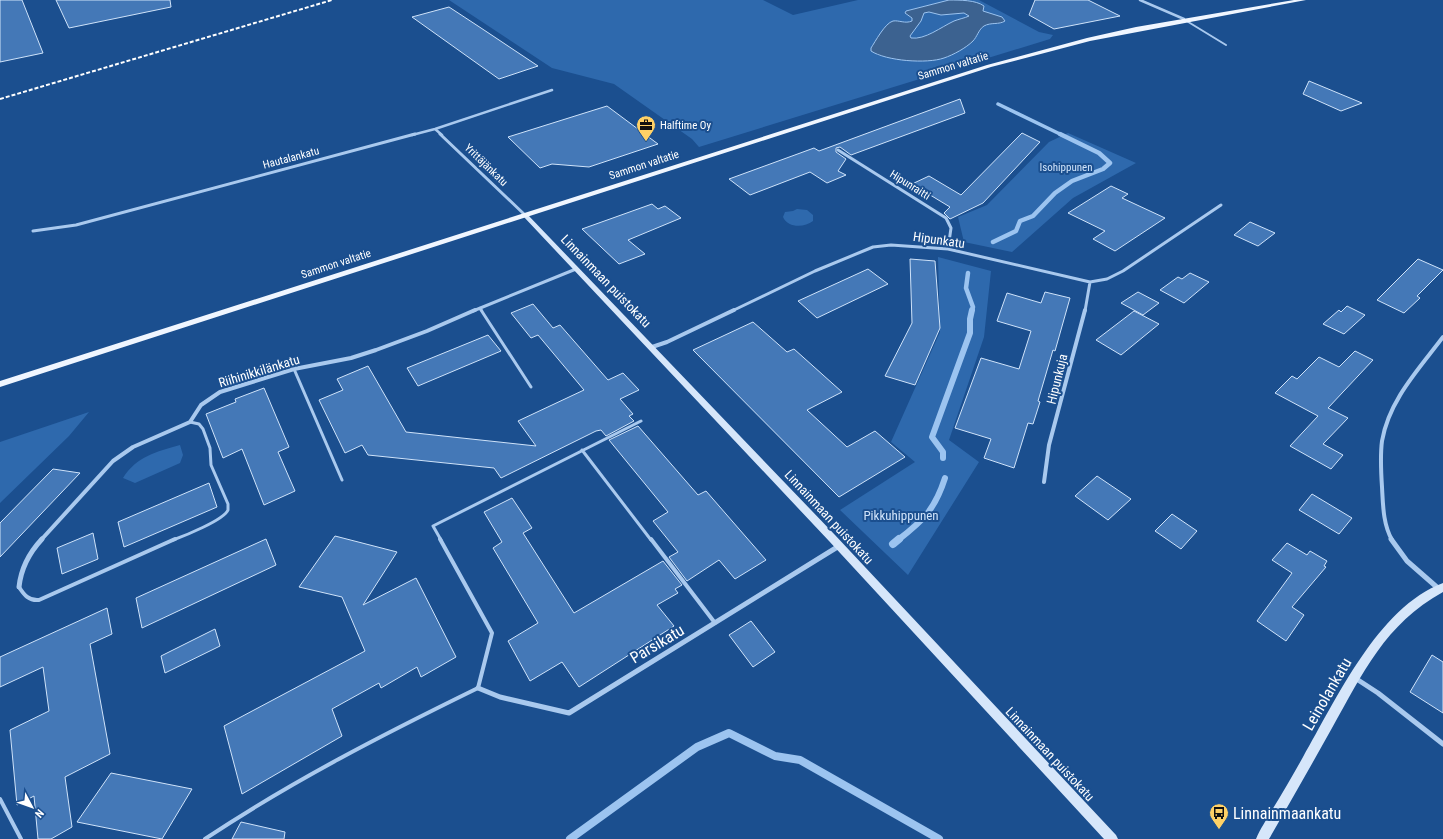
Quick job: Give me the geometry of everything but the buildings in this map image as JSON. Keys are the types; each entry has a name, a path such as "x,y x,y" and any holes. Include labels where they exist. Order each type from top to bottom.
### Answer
{"main road":[{"name":"Sammon valtatie","path":"0,384 989,66 1089,39 1184,19 1303,0"}],"street":[{"path":"1140,0 1184,19"},
{"name":"Hautalankatu","path":"33,231 76,225 435,129 552,90"},
{"name":"Yrittäjänkatu","path":"435,129 525,215"},
{"name":"Hipunraitti","path":"838,150 946,218 951,228 948,249"},
{"name":"Hipunkatu","path":"652,347 667,342 815,271 873,247 891,245 948,249 1090,282 1107,279 1123,271 1221,205"},
{"name":"Linnainmaan puistokatu","path":"525,215 576,270 652,347 1112,839"},
{"name":"Riihinikkilänkatu","path":"190,422 201,405 220,392 294,369 351,358 376,350 576,270"},
{"name":"Hipunkuja","path":"1044,482 1049,445 1088,299 1090,282"},
{"path":"1441,588 1406,560 1391,540 1384,519 1380,467 1384,433 1391,412 1400,394 1443,337"},
{"path":"19,587 20,575 30,552 113,461 133,447 190,422"},
{"name":"Parsikatu","path":"478,688 500,697 569,713 839,546"},
{"name":"Leinolankatu","path":"1262,839 1354,678 1383,634 1410,606 1441,588"},
{"path":"1354,678 1378,693 1443,744"}],"lane":[{"path":"1184,19 1226,45"},
{"path":"480,308 531,387"},
{"path":"294,369 342,480"},
{"path":"205,839 240,815 388,733 478,688 492,633 432,526 642,421"},
{"path":"19,587 29,599 39,600 212,523 225,514 228,510 228,504 211,465 209,444 202,427 199,424 190,422"},
{"path":"582,450 715,623"},
{"path":"0,798 21,839"}],"green space":[{"path":"449,0 763,0 793,15 858,0 949,0 906,11 905,13 912,18 912,21 908,23 894,21 877,55 896,59 932,60 962,49 973,41 983,27 989,24 1002,23 1002,17 982,11 972,1 960,0 979,0 1039,32 1053,35 1050,39 699,147 692,139 614,84 552,68"},
{"path":"929,12 941,15 964,13 970,16 954,21 922,37 911,38 910,36 921,21 924,13"},
{"name":"Isohippunen","path":"1068,133 1136,163 1073,198 1012,252 964,242 958,217 987,205 1049,142"},
{"path":"797,209 807,210 813,215 813,221 805,225 796,226 785,221 783,217 785,212"},
{"name":"Pikkuhippunen","path":"938,257 991,271 984,337 949,440 979,462 908,575 840,510 915,462 891,442 940,332"},
{"path":"89,412 69,436 0,503 0,442"},
{"path":"180,445 183,455 180,463 135,483 123,478 134,465 141,460 155,453"}],"shaded area":[{"path":"949,0 968,1 981,4 984,6 983,11 1002,17 1005,21 984,26 973,41 967,46 951,55 937,60 917,61 896,59 871,51 871,48 878,37 890,22 912,21 912,18 905,13 906,11","holes":["929,12 941,15 964,13 969,16 954,21 922,37 911,38 910,36 921,21 924,13"]}],"waterway":[{"path":"998,104 1062,135"},
{"path":"993,242 1016,231 1020,221 1033,216 1055,193 1072,181 1103,169 1110,163 1099,153 1060,134"},
{"path":"968,273 966,288 973,307 972,311"},
{"path":"943,458 943,452 932,437 970,333 970,319 972,310"},
{"path":"898,540 928,513 937,498 945,478"},
{"path":"893,544 899,539"},
{"path":"570,839 697,747 729,733 775,756 800,760 939,839"}],"railway":[{"path":"0,99 332,0"}],"place":[{"name":"Halftime Oy","path":"646,142"},
{"name":"Linnainmaankatu","path":"1219,830"}]}
